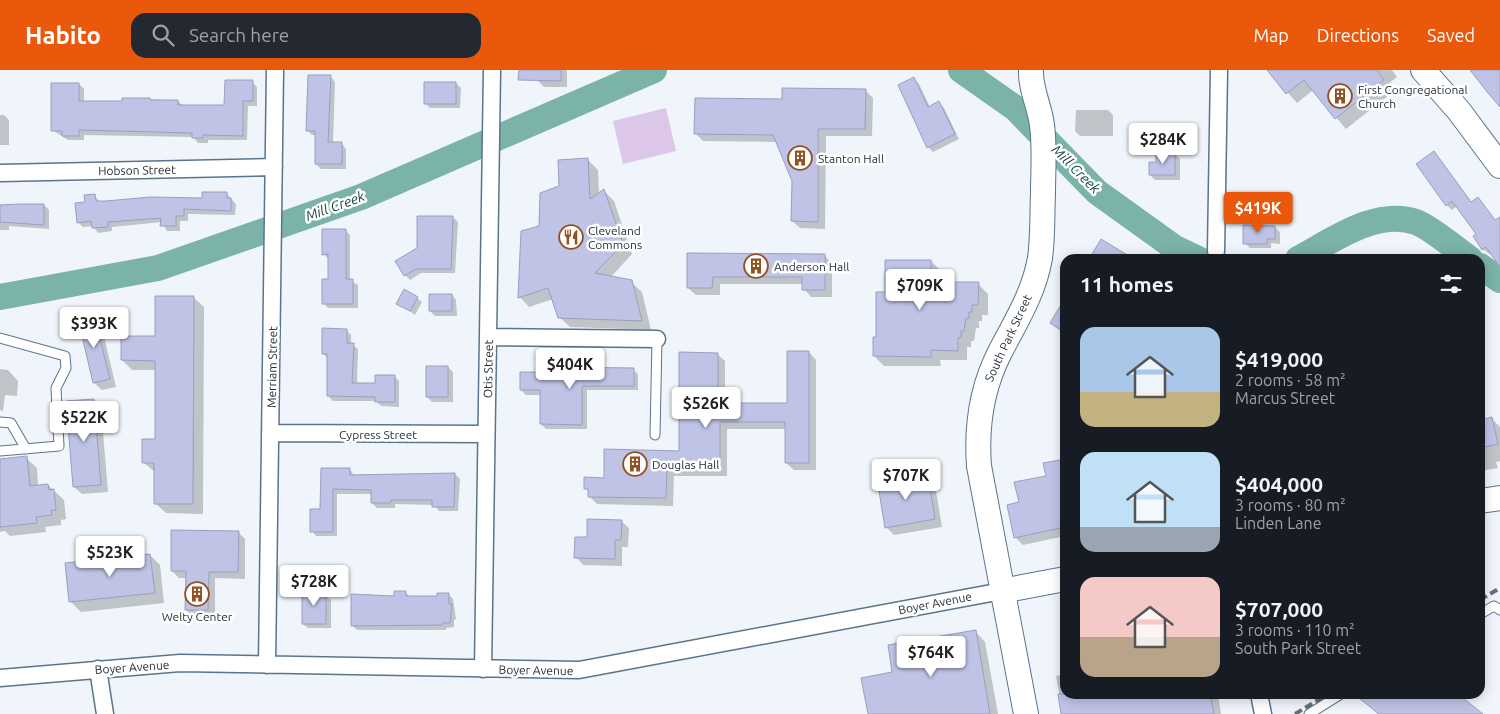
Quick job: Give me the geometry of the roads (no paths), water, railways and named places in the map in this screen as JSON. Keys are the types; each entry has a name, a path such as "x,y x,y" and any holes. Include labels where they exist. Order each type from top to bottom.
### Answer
{"street":[{"name":"Merriam Street","path":"266,665 274,246 275,70"},
{"name":"Otis Street","path":"483,669 492,70"},
{"path":"1216,252 1219,70"},
{"path":"1423,70 1454,104 1500,166"},
{"name":"South Park Street","path":"1026,714 979,466 978,428 980,408 992,369 1025,305 1035,278 1042,235 1043,138 1040,111 1027,74"},
{"name":"Hobson Street","path":"0,173 274,167"},
{"path":"488,337 657,340"},
{"name":"Cypress Street","path":"270,433 486,434"},
{"path":"1485,500 1500,498"},
{"name":"Boyer Avenue","path":"0,678 180,663 483,669 592,669 1060,580"},
{"path":"98,669 105,714"},
{"path":"1260,699 1262,714"}],"lane":[{"path":"0,338 65,356 66,368 56,388 59,446 0,451"},
{"path":"655,435 657,340"},
{"path":"0,422 11,423 26,449"},
{"path":"1485,611 1494,606 1500,610"},
{"path":"1308,714 1333,699"}],"waterway":[{"name":"Mill Creek","path":"0,297 158,268 361,197 654,70"},
{"name":"Mill Creek","path":"961,70 1015,108 1097,192 1175,248 1188,254"},
{"name":"Mill Creek","path":"1307,254 1355,228 1385,219 1401,219 1416,222 1436,233 1463,254"},
{"name":"Mill Creek","path":"1485,270 1500,280"}],"railway":[{"path":"1485,597 1500,588"},
{"path":"1295,714 1320,699"}],"place":[{"name":"First Congregational Church","path":"1340,96"},
{"name":"Stanton Hall","path":"800,158"},
{"name":"Cleveland Commons","path":"571,237"},
{"name":"Anderson Hall","path":"756,266"},
{"name":"Douglas Hall","path":"635,464"},
{"name":"Welty Center","path":"197,594"}]}
